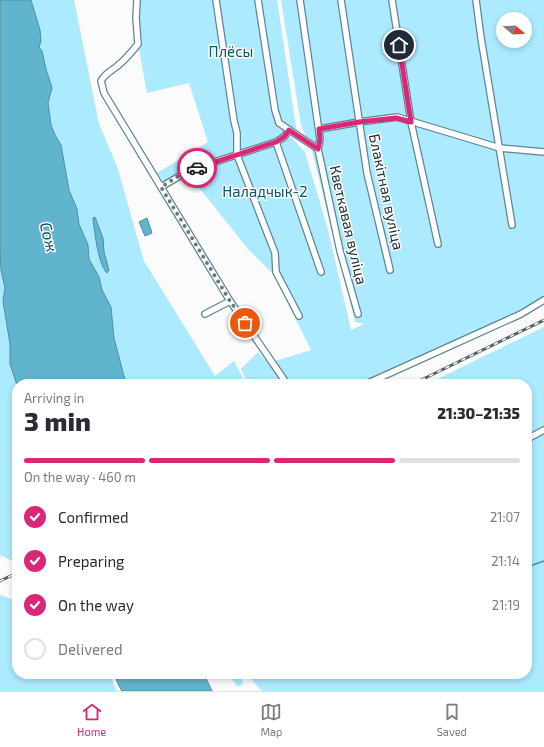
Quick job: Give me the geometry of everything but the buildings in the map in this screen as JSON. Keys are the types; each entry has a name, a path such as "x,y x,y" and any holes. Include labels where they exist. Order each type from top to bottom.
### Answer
{"street":[{"path":"138,0 136,18 138,44 130,55 115,68 106,73 101,81 104,93 230,301 284,379"},
{"path":"216,0 237,133 237,155 275,253 276,272 299,316"},
{"path":"258,0 275,110 279,123 318,149"},
{"name":"Кветкавая вуліца","path":"300,0 319,129 320,139 318,149 340,251 358,314"},
{"name":"Блакітная вуліца","path":"341,0 367,173 390,270"},
{"path":"392,0 411,122 438,244"},
{"path":"476,0 512,225"},
{"path":"319,129 359,122 396,118 500,148 544,152"},
{"path":"161,187 190,170 276,142 284,137 289,130"},
{"path":"276,142 321,272"},
{"path":"377,379 521,314 544,300"},
{"path":"205,314 230,301"},
{"path":"532,436 544,430"}],"green space":[{"path":"31,0 74,0 99,124 117,166 144,261 215,376 234,361 243,379 125,379 114,338 111,307 102,290 99,277 89,259 88,245 79,224 77,209 69,190 61,145 51,125 48,102 51,95 51,85 42,51 39,47 41,41 40,30"},
{"path":"140,0 277,0 296,127 290,136 305,152 328,230 351,330 364,324 355,322 312,151 301,125 281,0 544,0 544,303 522,317 385,379 246,379 241,369 258,352 268,363 311,350 274,275 248,249 189,175 167,187 157,173 208,142 189,83 147,93 138,44"},
{"path":"0,249 1,270 5,288 4,305 10,344 11,369 15,379 12,379 12,561 0,555"},
{"path":"544,327 544,691 262,691 251,679 532,679 532,379 437,379"},
{"path":"0,595 12,599 12,679 111,679 117,691 0,691"},
{"path":"232,679 242,679 243,684 237,686"}],"water":[{"name":"Сож","path":"0,0 31,0 40,30 41,41 39,47 42,51 52,88 48,103 51,125 61,145 69,190 77,209 79,224 88,245 89,259 99,277 102,290 111,307 114,338 125,379 15,379 10,364 10,344 3,301 5,288 1,270"},
{"path":"95,217 103,238 104,252 109,270 107,273 101,263 97,248 93,220"},
{"path":"147,218 152,233 145,236 139,222"},
{"path":"116,679 206,679 212,691 122,691"}],"waterway":[{"path":"532,565 544,561"}],"railway":[{"path":"423,379 544,320"},
{"path":"0,581 12,575"}],"way so far":[{"path":"197,168 182,174 161,187 230,301 245,323"}],"route":[{"path":"197,168 276,142 284,137 289,130 318,149 320,143 319,129 359,122 396,118 411,122 399,45"}],"park label":[{"name":"Плёсы","path":"231,52"},
{"name":"Наладчык-2","path":"265,192"}]}
